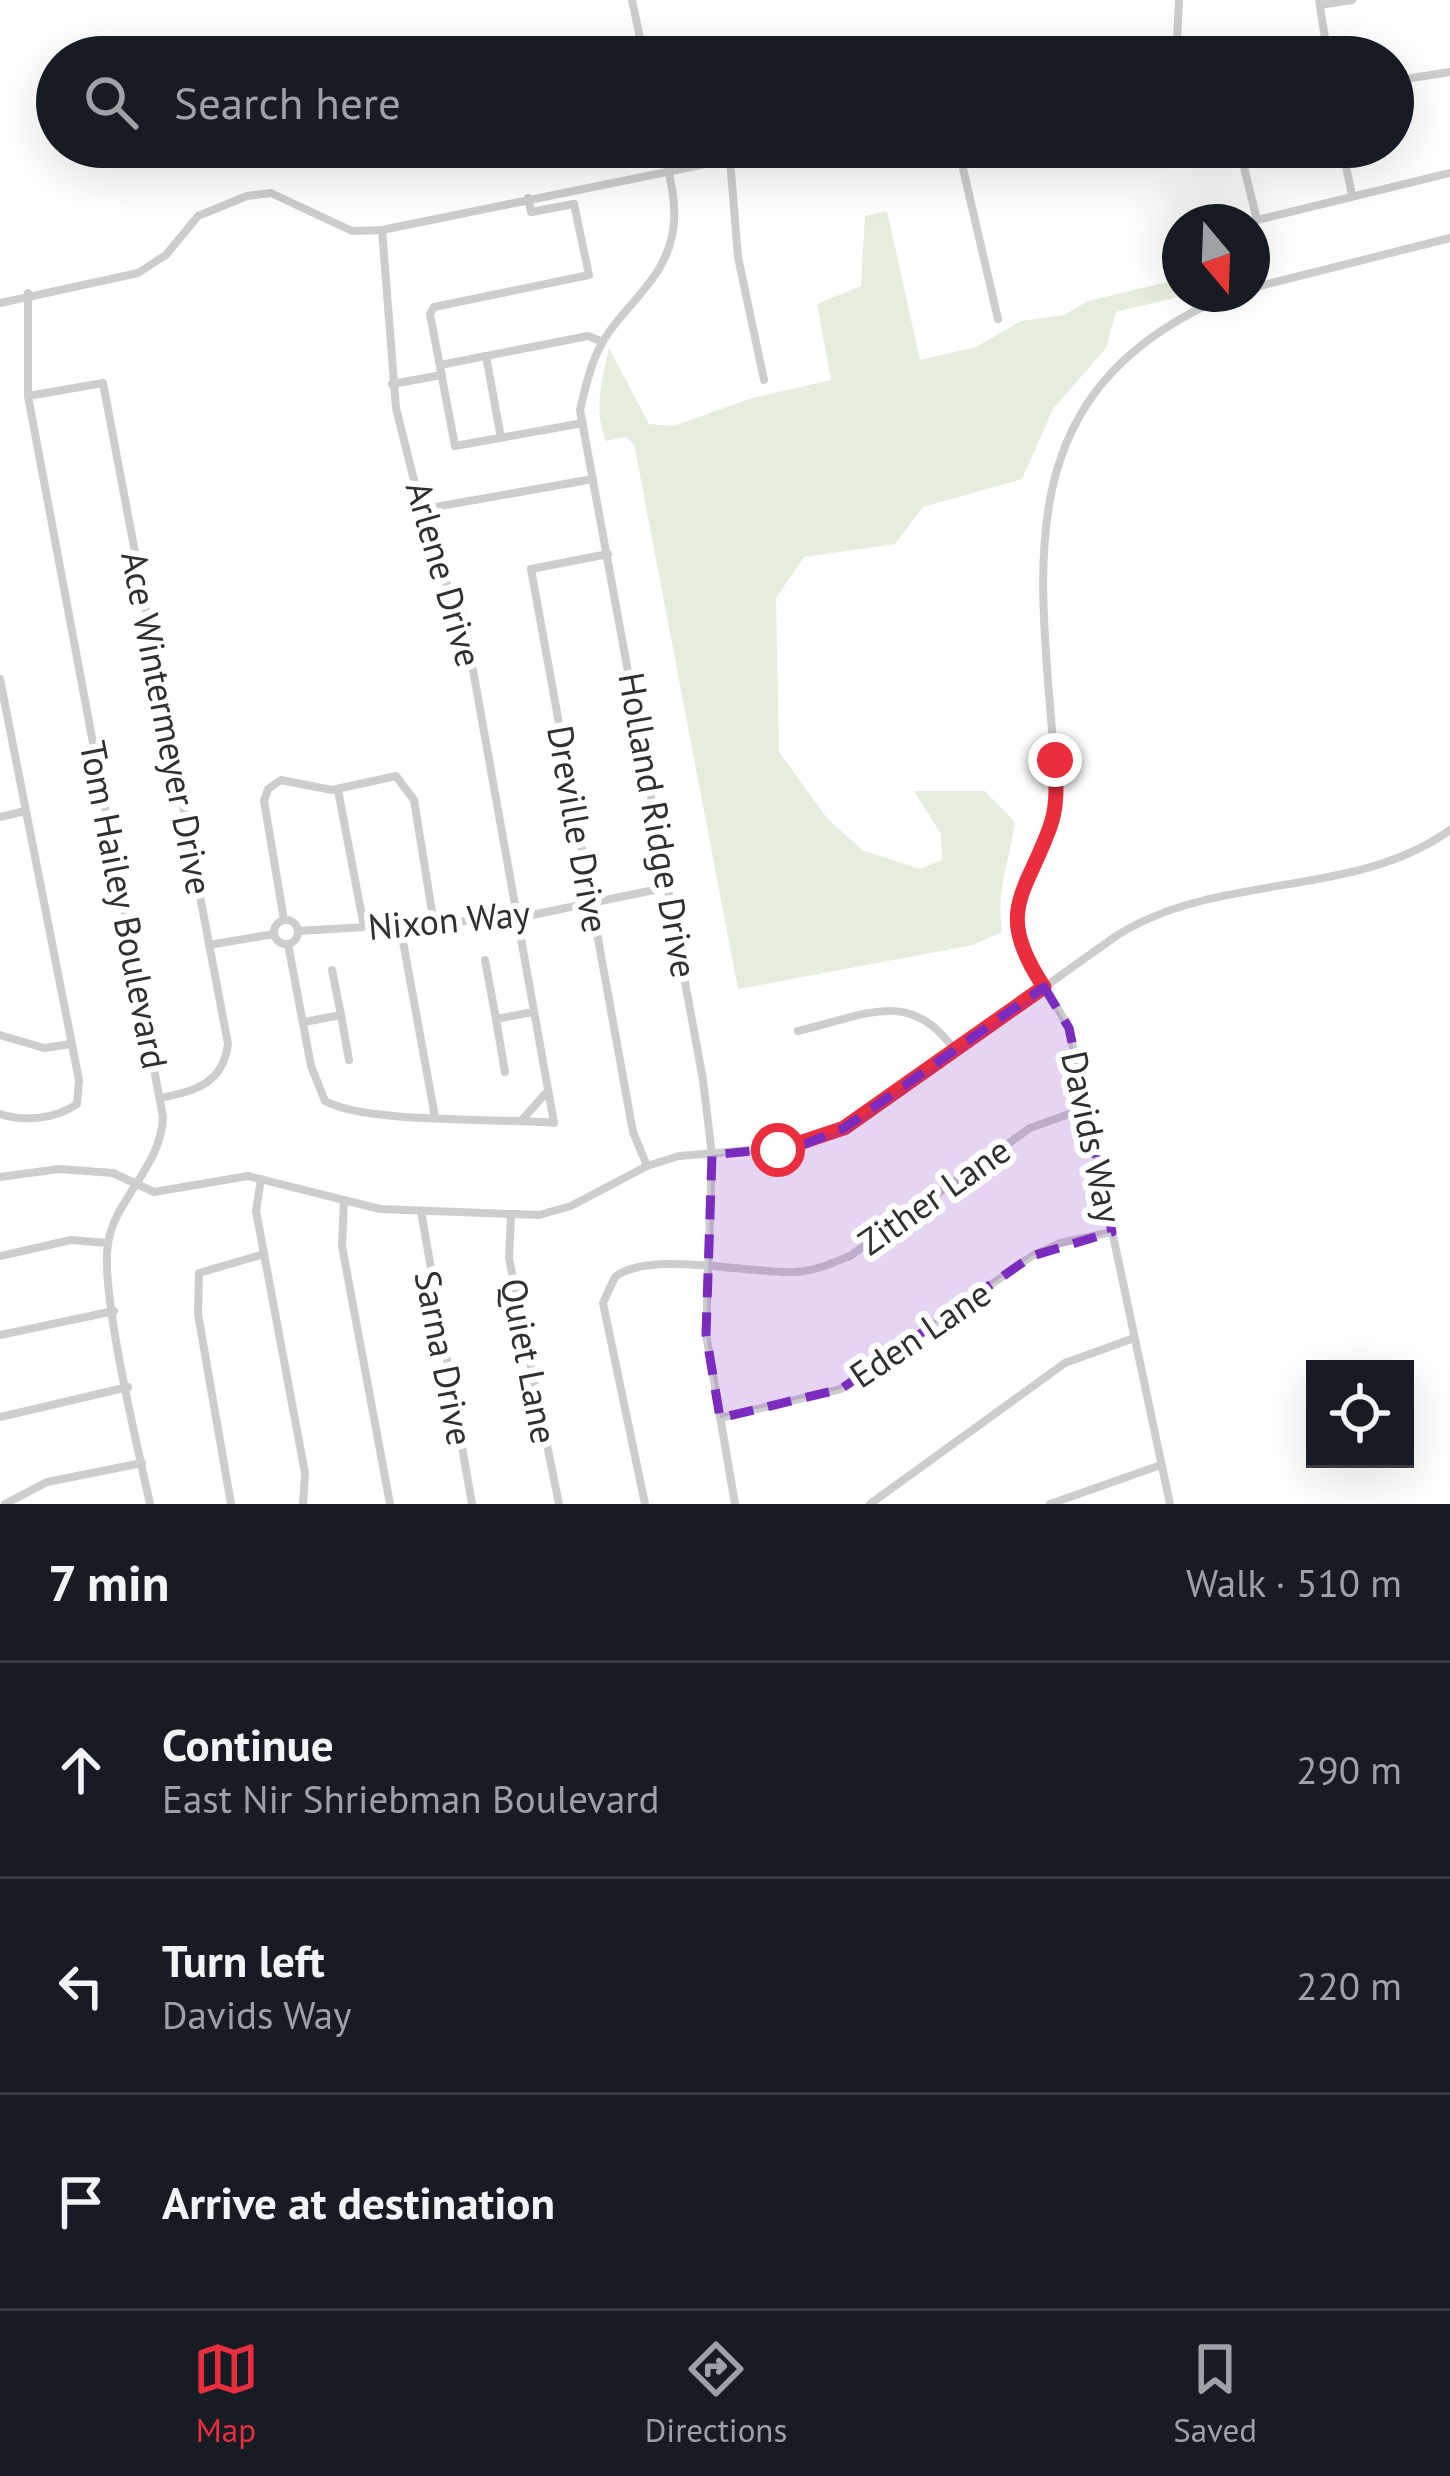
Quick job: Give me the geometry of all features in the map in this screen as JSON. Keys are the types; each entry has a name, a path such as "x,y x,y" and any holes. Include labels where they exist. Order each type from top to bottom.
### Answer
{"street":[{"path":"632,0 640,36"},
{"path":"1178,36 1179,0"},
{"path":"1325,36 1320,3 1352,0"},
{"path":"1414,78 1450,72"},
{"name":"Holland Ridge Drive","path":"667,168 675,220 667,250 652,286 591,362 583,423 669,886 712,1155 706,1334 735,1504"},
{"path":"0,303 28,293 138,273 166,255 199,216 247,196 271,193 352,231 382,230 690,168"},
{"path":"731,168 738,257 764,380"},
{"path":"963,168 998,319"},
{"path":"1244,168 1257,220 1450,172"},
{"path":"1346,168 1352,195"},
{"path":"528,198 531,212 574,204 590,275 434,307 430,314 455,446 583,423"},
{"name":"Arlene Drive","path":"382,230 392,384 434,560 463,614 546,1093"},
{"path":"1270,283 1450,238"},
{"name":"Tom Hailey Boulevard","path":"28,293 28,396 160,1098 162,1142 107,1243"},
{"name":"Davids Way","path":"1170,1504 1069,1028 1024,951 1016,914 1023,879 1051,826 1057,798 1042,532 1052,475 1072,426 1098,386 1188,312"},
{"path":"392,384 486,356 588,336 603,342"},
{"path":"486,356 501,437"},
{"name":"Ace Wintermeyer Drive","path":"28,396 104,382 209,945 226,1060 207,1084 160,1098"},
{"path":"424,509 593,479"},
{"name":"Dreville Drive","path":"608,554 531,569 633,1132 647,1166"},
{"path":"0,679 79,1080 77,1104 21,1120 0,1114"},
{"path":"209,945 274,934 284,920 263,801 268,789 281,780 338,790 396,776 410,788 434,924"},
{"path":"338,790 364,927"},
{"path":"0,817 25,811"},
{"path":"0,1177 59,1168 112,1173 154,1192 179,1192 214,1178 261,1179 344,1200 511,1217 571,1206 647,1166 778,1150 821,1138 864,1115 1161,911 1213,896 1377,866 1407,856 1450,830"},
{"name":"Nixon Way","path":"298,931 517,918 669,886"},
{"path":"284,920 294,922 298,931 287,944"},
{"path":"400,925 435,1117"},
{"path":"274,934 287,944 311,1066 325,1100 353,1109 554,1123 546,1093"},
{"path":"485,960 505,1072"},
{"path":"332,970 349,1060"},
{"path":"798,1031 886,1012 915,1011 936,1023 955,1051"},
{"path":"496,1018 533,1012"},
{"path":"304,1022 341,1015"},
{"path":"0,1034 44,1048 71,1044"},
{"path":"522,1120 546,1093"},
{"name":"Zither Lane","path":"645,1504 605,1294 623,1271 644,1265 797,1272 838,1261 1030,1128 1086,1108"},
{"path":"261,1179 256,1211 305,1473 303,1504"},
{"path":"344,1200 342,1246 390,1504"},
{"name":"Sarna Drive","path":"421,1211 472,1504"},
{"name":"Quiet Lane","path":"511,1217 509,1258 559,1504"},
{"name":"Eden Lane","path":"720,1418 841,1389 1033,1256 1060,1244 1112,1232"},
{"path":"0,1256 71,1240 107,1243 114,1311 150,1504"},
{"path":"231,1504 198,1314 199,1273 264,1254"},
{"path":"0,1335 114,1311"},
{"path":"869,1504 1066,1363 1134,1338"},
{"path":"0,1417 128,1387"},
{"path":"5,1504 47,1482 142,1463"},
{"path":"1050,1504 1161,1465"}],"highlighted area":[{"path":"1044,987 1069,1028 1112,1232 1032,1256 841,1389 720,1418 706,1334 712,1155 800,1146 844,1128"}],"green space":[{"path":"887,211 920,360 976,347 1021,321 1064,315 1088,301 1162,283 1162,301 1116,312 1106,348 1053,409 1022,479 923,507 895,544 804,557 776,598 779,752 827,818 862,850 920,869 942,860 941,834 914,791 985,791 1015,822 1002,890 1002,932 973,945 738,989 634,444 626,437 606,441 602,429 599,406 604,372 609,348 649,424 674,426 749,399 831,380 817,304 861,286 865,216"}],"route":[{"path":"778,1150 844,1128 1044,987 1024,951 1016,914 1023,879 1051,826 1057,798 1055,760"}]}
